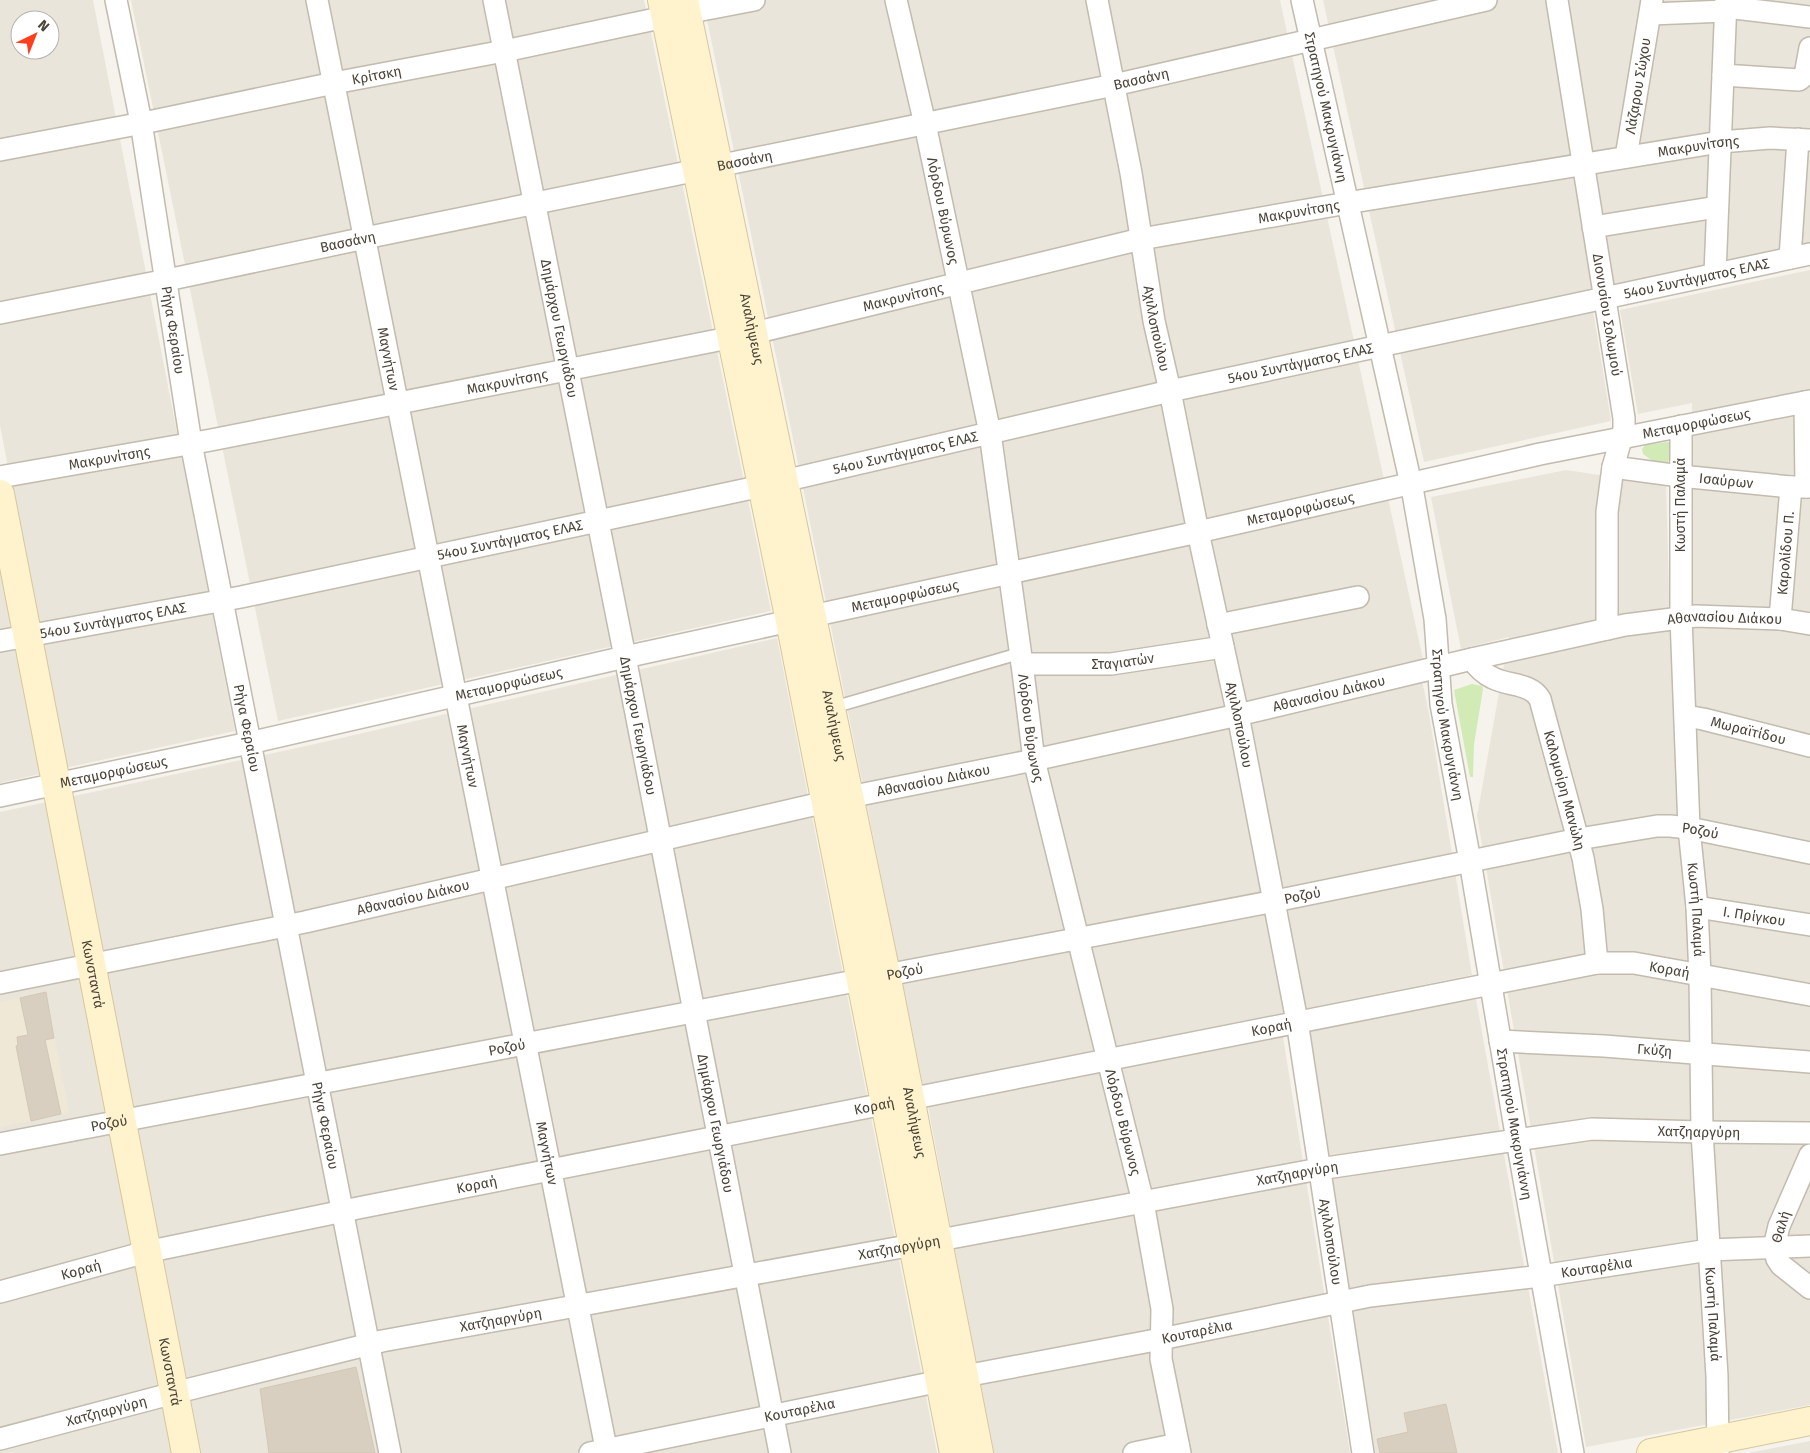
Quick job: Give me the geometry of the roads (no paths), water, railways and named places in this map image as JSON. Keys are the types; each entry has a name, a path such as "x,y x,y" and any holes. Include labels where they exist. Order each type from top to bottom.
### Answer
{"main road":[{"name":"Αναλήψεως","path":"675,7 838,799 952,1379 979,1453"},
{"name":"Κωνσταντά","path":"0,494 186,1453"},
{"name":"Αναλήψεως","path":"801,619 831,708 838,799"},
{"name":"Αναλήψεως","path":"952,1379 954,1453"},
{"path":"1651,1453 1718,1446 1810,1421"}],"street":[{"name":"Ρήγα Φεραίου","path":"116,0 141,122 191,443 390,1453"},
{"name":"Μαγνήτων","path":"318,0 578,1306 601,1452"},
{"name":"Δημάρχου Γεωργιάδου","path":"494,0 747,1275 780,1453"},
{"name":"Κρίτσκη","path":"0,150 504,51 675,7 754,0"},
{"name":"Λόρδου Βύρωνος","path":"896,0 959,283 990,433 1022,658 1034,760 1143,1202 1162,1309 1161,1359 1179,1449"},
{"name":"Αχιλλοπούλου","path":"1096,0 1114,85 1154,321 1238,715 1275,901 1297,1021 1363,1453"},
{"name":"Στρατηγού Μακρυγιάννη","path":"1302,0 1411,482 1435,619 1441,704 1573,1453"},
{"name":"Βασσάνη","path":"0,312 167,280 1114,85 1486,0"},
{"name":"Διονυσίου Σολωμού","path":"1557,0 1624,418 1622,438 1613,467 1607,512 1607,629"},
{"name":"Λάζαρου Σώχου","path":"1626,157 1652,7 1726,6 1810,17"},
{"path":"1715,274 1726,6"},
{"path":"1723,74 1799,80 1805,75 1810,48"},
{"name":"Μακρυνίτσης","path":"0,477 191,443 743,335 1141,239 1348,202 1720,142 1770,138 1804,140"},
{"path":"1800,256 1804,140"},
{"path":"1593,227 1717,207"},
{"name":"54ου Συντάγματος ΕΛΑΣ","path":"0,641 222,600 428,558 773,484 1170,391 1800,256"},
{"name":"Μεταμορφώσεως","path":"0,796 250,743 625,657 1010,574 1411,482 1540,454 1808,401"},
{"name":"Καρολίδου Π.","path":"1780,619 1802,487 1808,401"},
{"name":"Κωστή Παλαμά","path":"1681,426 1680,617 1686,716 1689,828 1697,907 1702,1132 1717,1376 1718,1446"},
{"name":"Ισαύρων","path":"1613,467 1680,476 1802,487"},
{"path":"1218,625 1358,597"},
{"name":"Αθανασίου Διάκου","path":"0,983 287,926 494,880 661,839 838,799 1034,760 1238,715 1607,629 1696,616 1780,619 1810,624"},
{"name":"Σταγιατών","path":"1022,658 1111,664 1223,646"},
{"name":"Καλομοίρη Μανώλη","path":"1472,659 1484,672 1493,678 1507,684 1528,689 1538,696 1578,839 1588,884 1597,963"},
{"name":"Μωραϊτίδου","path":"1686,716 1810,746"},
{"name":"Ροζού","path":"0,1144 694,1012 873,976 1275,901 1578,839 1657,826 1689,828 1810,853"},
{"name":"Ι. Πρίγκου","path":"1697,907 1810,925"},
{"name":"Κοραή","path":"0,1292 146,1252 343,1211 1597,963 1634,963 1810,995"},
{"name":"Γκύζη","path":"1500,1041 1604,1046 1810,1062"},
{"name":"Χατζηαργύρη","path":"0,1439 369,1344 926,1243 1319,1169 1592,1128 1810,1133"},
{"name":"Θαλή","path":"1810,1155 1779,1226 1774,1247 1777,1259 1781,1265 1810,1288"},
{"name":"Κουταρέλια","path":"601,1452 952,1379 1370,1296 1541,1276 1709,1250 1810,1246"},
{"path":"1134,1453 1179,1449"}],"lane":[{"name":"Σταγιατών","path":"831,708 1022,658"}]}
